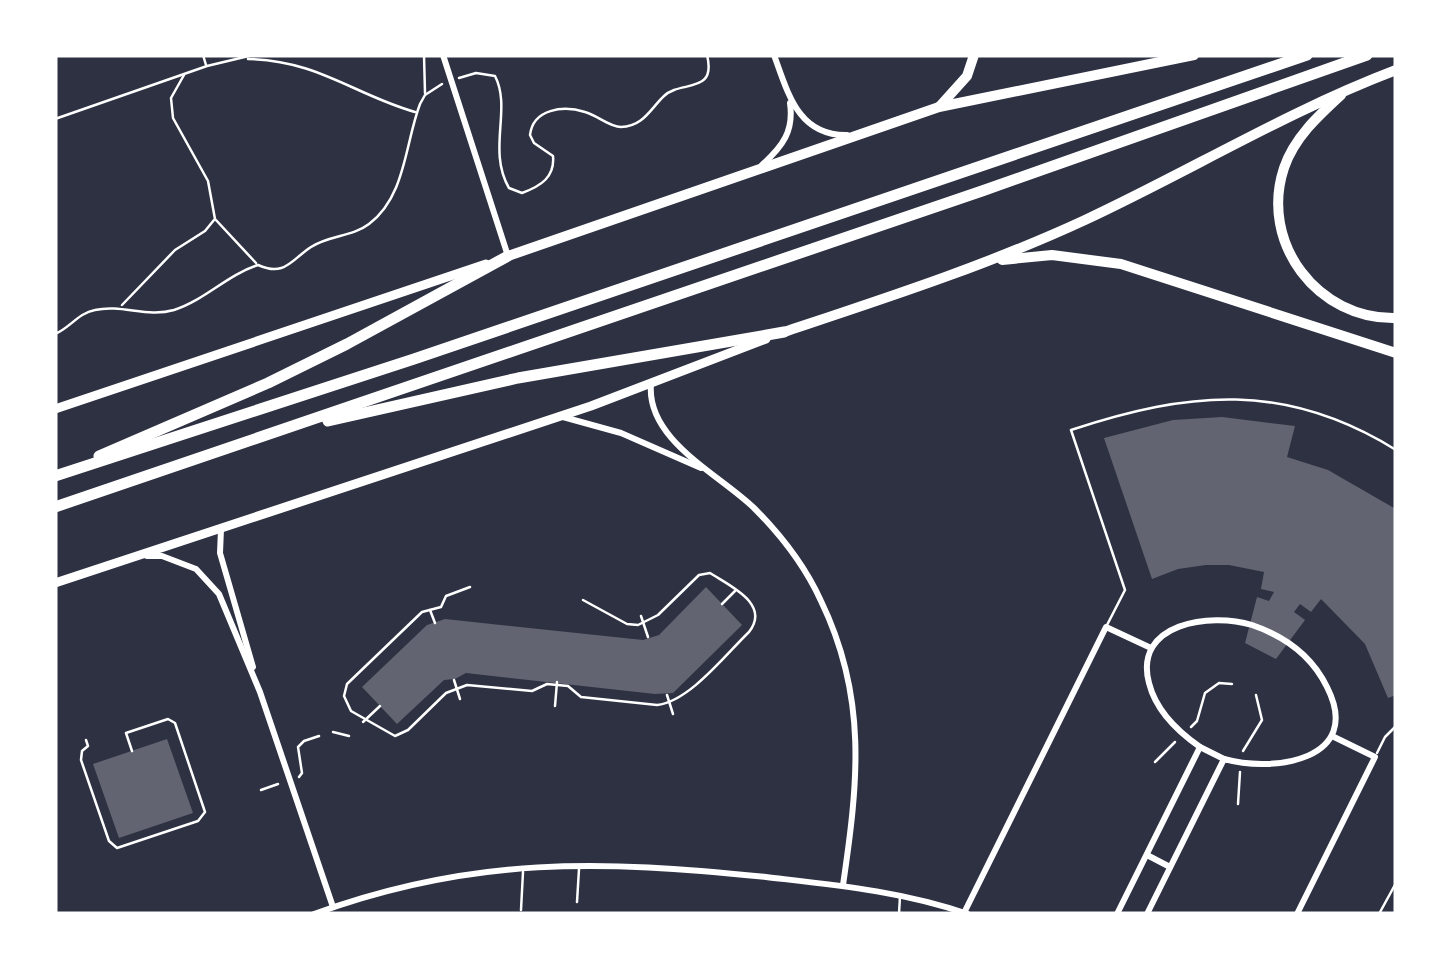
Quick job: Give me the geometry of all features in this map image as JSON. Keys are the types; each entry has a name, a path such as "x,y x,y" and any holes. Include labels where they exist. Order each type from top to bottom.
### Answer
{"highway":[{"path":"55,475 396,365 1307,55"},
{"path":"55,507 982,191 1367,55"},
{"path":"55,475 268,383 508,256"},
{"path":"280,432 491,383 784,332"}],"main road":[{"path":"939,107 967,76 974,55"},
{"path":"55,409 939,107 1194,55"},
{"path":"55,584 558,416 784,332 992,262 1123,202 1272,123 1396,70"},
{"path":"1346,89 1317,118 1290,154 1279,190 1280,223 1290,255 1312,286 1347,310 1396,318"},
{"path":"992,262 1052,255 1103,260 1396,353"}],"street":[{"path":"443,55 508,256"},
{"path":"774,55 800,117 812,127 836,135 859,134"},
{"path":"756,170 777,151 789,132 789,96"},
{"path":"651,384 653,409 663,431 752,506 790,550 820,597 842,651 854,701 858,752 843,886"},
{"path":"558,416 622,433 711,473"},
{"path":"221,526 220,554 260,692 333,907"},
{"path":"136,555 162,556 189,566 209,580 219,594 260,692"},
{"path":"1207,619 1250,625 1278,638 1299,650 1327,686 1335,716 1332,736 1312,754 1295,762 1261,766 1224,759 1200,747 1168,719 1151,691 1147,675 1151,648 1176,628 1207,619"},
{"path":"314,914 428,880 579,865 650,866 843,886 900,894 966,913 1106,627 1151,648"},
{"path":"1297,914 1375,757 1332,736"},
{"path":"1117,914 1200,747"},
{"path":"1147,914 1224,759"},
{"path":"1146,855 1170,867"}],"lane":[{"path":"1106,627 1125,590 1071,430 1160,404 1242,399 1331,418 1396,450"},
{"path":"1375,757 1396,726"},
{"path":"577,902 579,865"},
{"path":"521,910 523,868"},
{"path":"1381,912 1396,882"},
{"path":"899,914 900,894"}],"path":[{"path":"203,55 207,66"},
{"path":"55,119 207,66 253,55"},
{"path":"424,55 425,95"},
{"path":"184,75 171,98 173,118 208,181 215,219 258,266 270,271 282,270 310,248 369,224 386,205 402,171 416,112 425,95 437,85 476,74 494,76 500,92 497,150 501,170 508,188 522,192 545,180 554,166 553,156 534,143 530,135 536,118 572,109 622,127 649,115 664,95 703,80 709,69 707,55"},
{"path":"242,59 278,61 327,74 416,112"},
{"path":"120,307 175,250 205,231 215,219"},
{"path":"55,334 87,312 120,307 164,313 196,301 236,274 258,266"},
{"path":"470,587 446,596 441,606 430,608 345,687 346,704 364,721 388,735 400,735 446,692 472,685 532,691 557,684 568,686 580,697 670,703 683,696 752,628 755,608 710,573 699,575 658,615 643,623 627,624 583,600"},
{"path":"722,604 735,590"},
{"path":"430,608 434,623"},
{"path":"641,616 648,637"},
{"path":"454,680 460,698"},
{"path":"555,706 557,684"},
{"path":"1188,730 1197,720 1205,693 1219,684 1232,684"},
{"path":"1242,756 1262,720 1256,694"},
{"path":"667,695 673,714"},
{"path":"364,721 380,706"},
{"path":"86,740 88,746 81,760 111,844 121,848 202,820 205,812 175,724 168,719 126,733 132,750"},
{"path":"333,732 349,736"},
{"path":"300,777 298,747 318,736"},
{"path":"1155,762 1176,741"},
{"path":"1238,804 1240,771"},
{"path":"261,790 278,784"},
{"path":"155,826 158,835"}],"building":[{"path":"1222,417 1295,426 1287,457 1328,470 1396,506 1396,695 1388,698 1365,644 1321,599 1311,612 1300,604 1294,612 1305,620 1276,659 1245,643 1257,597 1269,601 1274,592 1261,589 1264,572 1206,565 1178,569 1152,579 1104,438 1173,420"},
{"path":"706,587 742,625 673,693 466,673 444,680 397,724 362,687 427,625 445,619 643,640 659,635"},
{"path":"167,739 193,813 119,838 93,764"}]}
